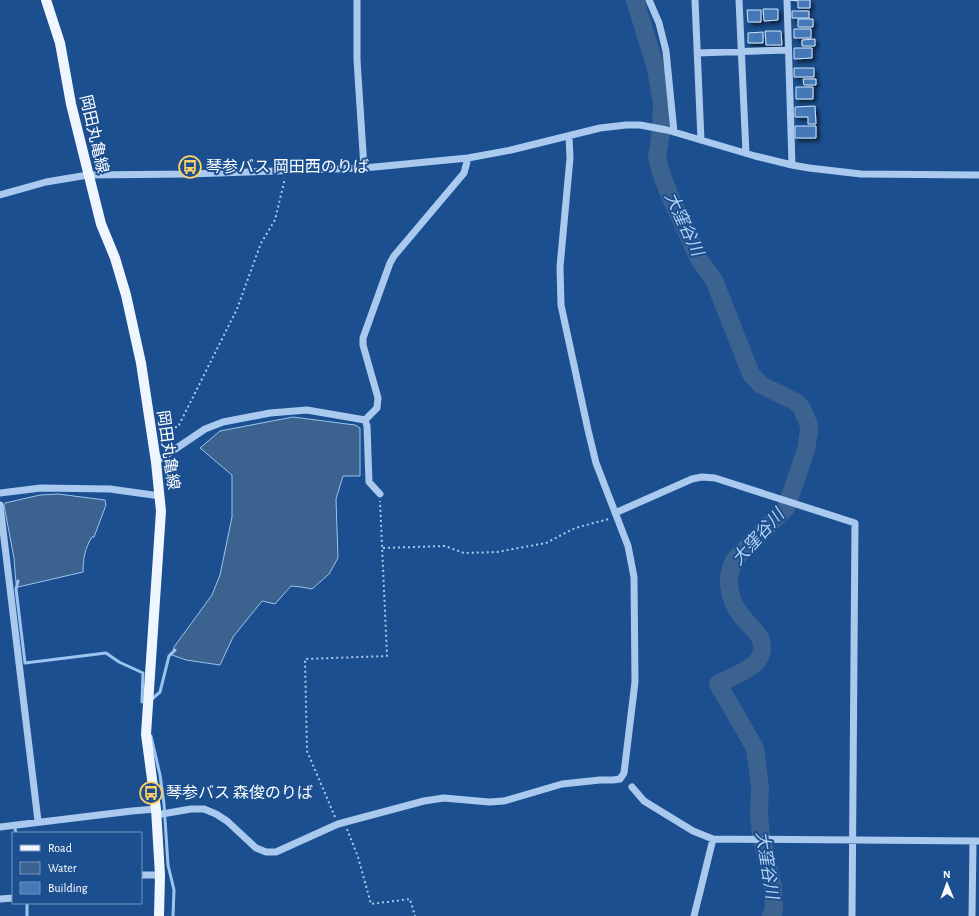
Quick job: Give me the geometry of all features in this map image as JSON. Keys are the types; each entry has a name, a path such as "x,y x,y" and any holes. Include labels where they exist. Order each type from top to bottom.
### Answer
{"main road":[{"name":"岡田丸亀線","path":"46,0 60,43 71,104 101,224 115,258 126,295 141,363 156,462 161,511 146,734 160,813 159,916"}],"street":[{"path":"357,0 357,60 364,168"},
{"path":"649,0 659,23 666,51 670,131"},
{"path":"695,0 701,140"},
{"path":"739,0 746,153"},
{"path":"787,0 792,165"},
{"path":"697,53 788,50"},
{"path":"0,195 46,182 88,175 364,168 468,158 511,150 612,126 626,125 670,131 792,165 827,171 861,174 979,175"},
{"path":"0,826 38,821 204,809 227,821 256,848 266,852 276,852 341,823 424,801 444,798 504,802 562,784 620,779 624,773 635,682 634,577 628,546 598,470 561,305 560,267 570,158 569,136"},
{"path":"364,420 377,408 378,398 363,338 390,263 394,256 464,173 468,158"},
{"path":"156,462 205,429 223,422 270,413 307,410 364,420"},
{"path":"364,420 367,426 369,482 380,494"},
{"path":"615,515 692,479 702,477 715,478 855,523 852,916"},
{"path":"0,493 41,488 110,489 160,496"},
{"path":"0,505 38,821"},
{"path":"632,787 644,801 693,831 713,839 976,841 972,916"},
{"path":"694,916 713,839"},
{"path":"142,875 160,875"},
{"path":"0,899 12,898"}],"path":[{"path":"151,429 178,427 237,309 261,243 275,220 287,171"},
{"path":"380,494 384,548 387,656 305,659 308,751 358,856 371,904 410,898 415,916"},
{"path":"384,548 445,546 464,553 497,552 546,543 575,528 615,515"}],"water":[{"path":"293,417 355,425 360,428 360,476 343,476 336,499 338,558 329,574 312,589 291,586 275,604 262,601 233,637 220,665 186,660 172,655 174,647 212,595 220,575 232,517 232,475 200,448 220,431"},
{"path":"58,494 105,500 106,505 94,537 92,537 86,549 83,572 18,587 16,583 14,558 4,505 5,503 40,495"}],"building":[{"path":"790,0 810,0 810,8 798,8 798,1"},
{"path":"763,9 778,9 778,20 764,21"},
{"path":"747,10 761,10 761,22 748,22"},
{"path":"792,11 809,11 809,18 792,18"},
{"path":"798,19 813,19 813,27 798,27"},
{"path":"794,29 811,29 811,38 794,38"},
{"path":"765,31 781,31 782,45 766,45"},
{"path":"763,32 763,43 748,43 748,33"},
{"path":"815,39 815,46 802,46 802,40"},
{"path":"794,48 812,48 812,58 794,59"},
{"path":"794,68 814,68 814,77 794,77"},
{"path":"803,79 816,79 816,85 804,85"},
{"path":"796,87 813,87 813,99 796,99"},
{"path":"815,106 816,124 808,124 808,117 795,117 795,107"},
{"path":"795,126 816,126 816,138 795,138"}],"waterway":[{"name":"大窪谷川","path":"635,0 656,69 662,104 661,132 657,157 661,173 670,196 700,261 714,280 751,374 761,385 796,402 801,407 809,425 806,450 786,508 735,559 730,573 729,587 733,601 740,614 760,638 762,645 760,656 749,668 718,684 755,748 760,787 759,814 761,835 773,887 774,911 771,916"},
{"path":"18,581 16,589 25,663 106,653 119,662 143,673 142,702"},
{"path":"152,699 160,692 169,656 175,650"},
{"path":"151,736 160,775 164,804 168,865 174,890 173,916"},
{"path":"27,904 27,916"}],"place":[{"name":"琴参バス 岡田西のりば","path":"190,167"},
{"name":"琴参バス 森俊のりば","path":"151,793"}]}
